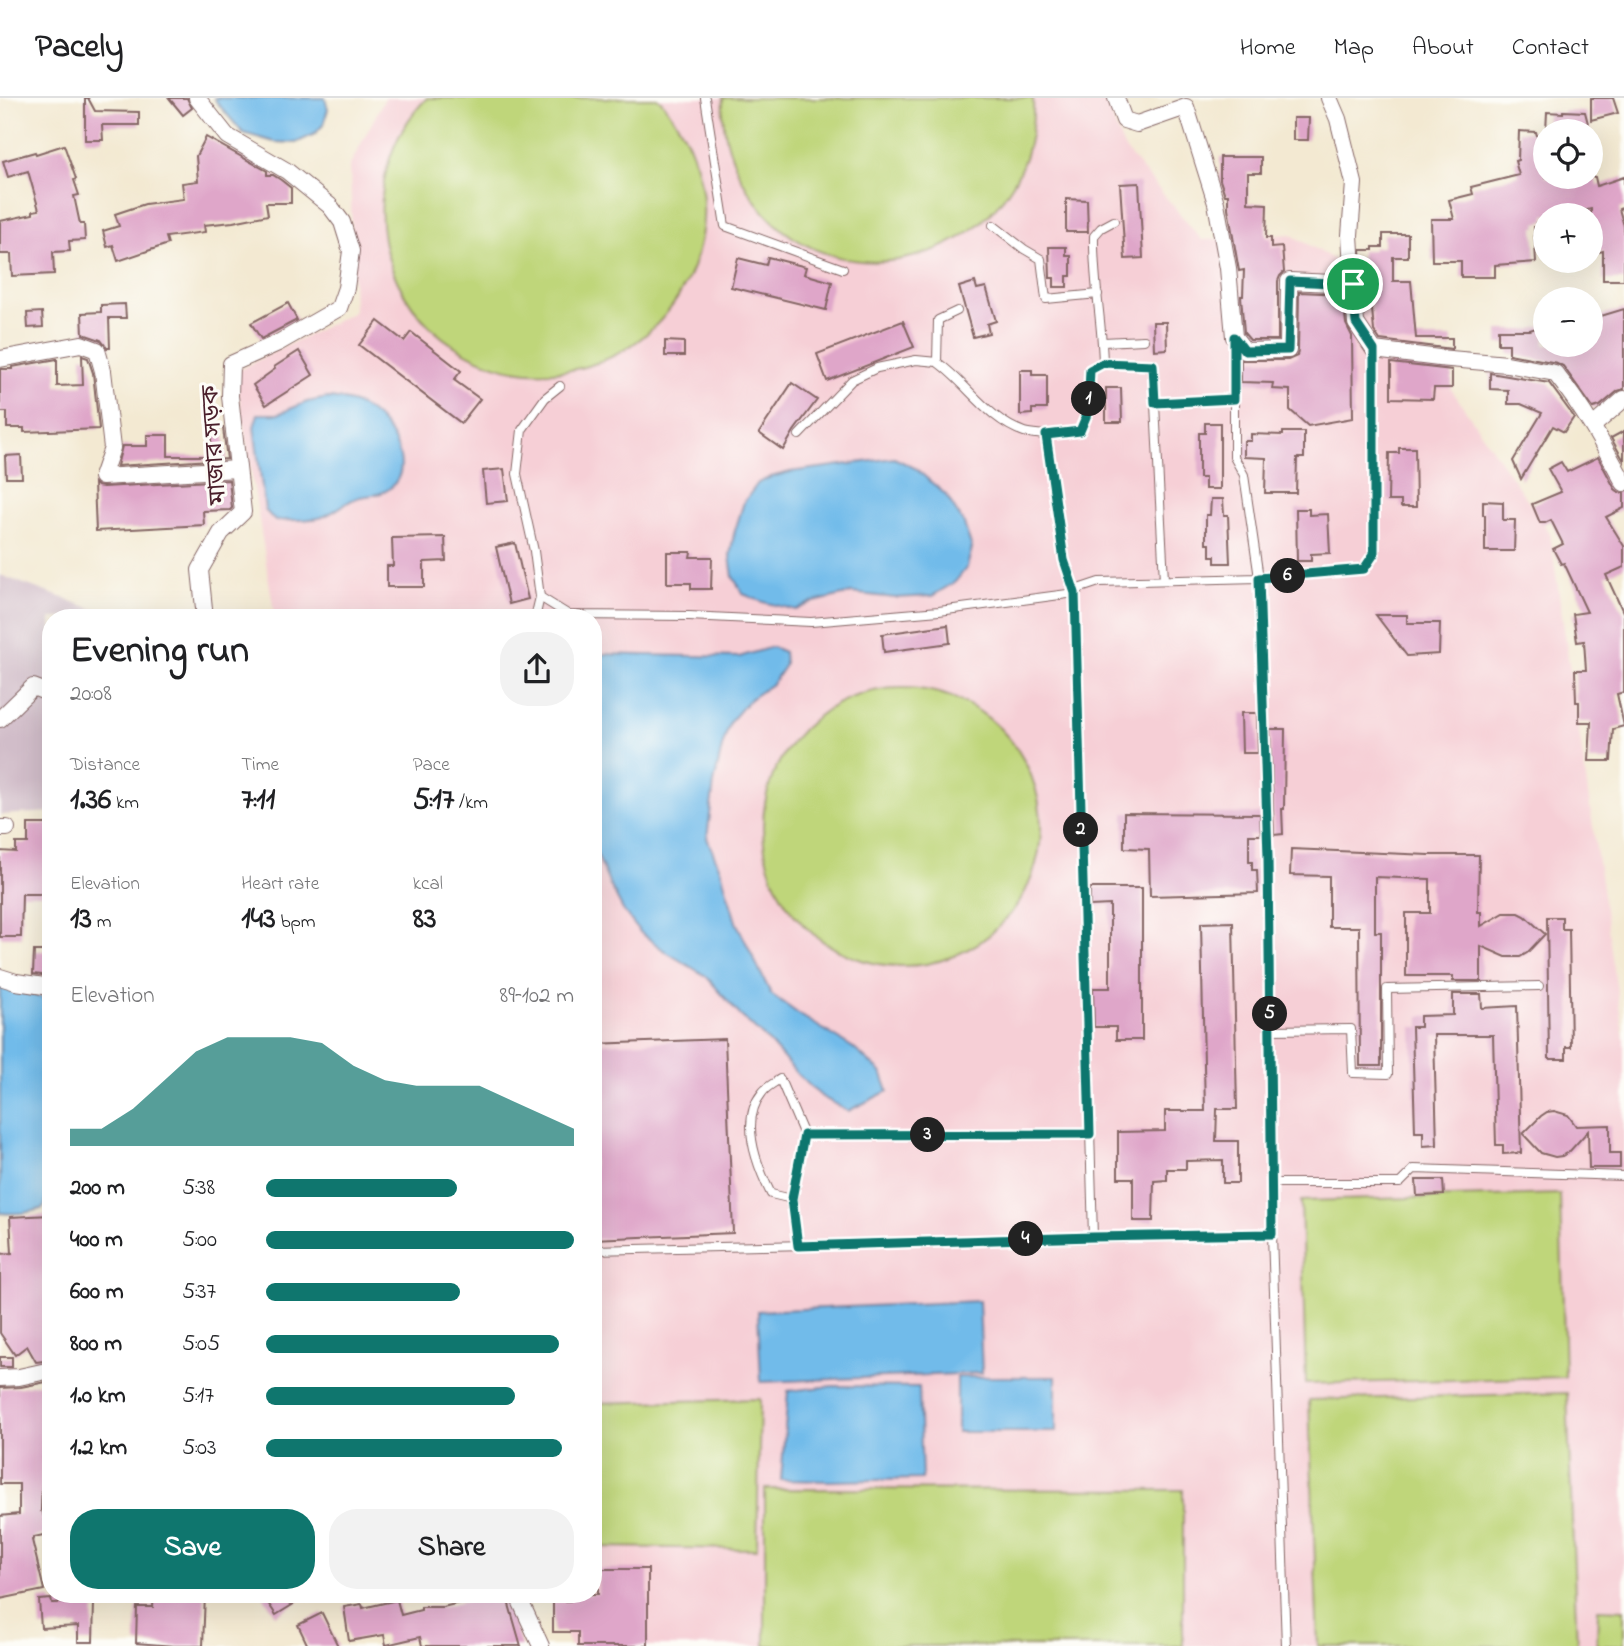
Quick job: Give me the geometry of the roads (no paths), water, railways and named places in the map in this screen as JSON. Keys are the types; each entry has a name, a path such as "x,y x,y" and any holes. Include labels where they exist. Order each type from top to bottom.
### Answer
{"street":[{"name":"মাজার সড়ক","path":"197,98 227,136 287,171 330,206 342,222 351,251 346,288 340,308 278,343 231,364 230,396 243,512 221,533 200,570 204,609"},
{"path":"1116,98 1124,120 1137,124 1186,107 1216,203 1228,268 1234,337 1245,351 1288,350 1290,281 1353,284"},
{"path":"1329,98 1338,119 1354,183 1350,235 1356,323 1374,350 1507,364 1555,373 1593,426 1624,483"},
{"path":"0,359 81,344 97,351 103,371 112,448 102,477 238,469"},
{"path":"1593,426 1624,399"},
{"path":"0,719 33,687 42,690"},
{"path":"0,977 42,986"},
{"path":"0,1378 42,1372"},
{"path":"521,1603 541,1646"}],"lane":[{"path":"705,98 725,226 843,269"},
{"path":"1103,363 1093,257 1094,236 1101,228 1114,221"},
{"path":"993,225 1041,259 1046,299 1098,295"},
{"path":"937,362 938,320 957,310"},
{"path":"1234,337 1234,457 1244,475 1259,578 1268,857 1272,1234 1286,1646"},
{"path":"1103,342 1143,340"},
{"path":"602,616 811,622 939,611 1075,593 1081,587 1098,582 1259,578 1364,569 1374,554 1374,350"},
{"path":"799,435 852,380 877,368 916,360 937,362 948,369 996,417 1024,432 1046,435 1080,431 1088,412 1090,370 1103,363 1153,365 1164,580"},
{"path":"537,609 540,597 534,551 517,474 523,430 545,398 560,386"},
{"path":"1155,403 1234,399"},
{"path":"1046,435 1064,560 1075,593 1093,1237"},
{"path":"540,597 559,609"},
{"path":"1270,1030 1351,1029 1353,1073 1388,1074 1387,989 1539,986"},
{"path":"792,1199 771,1194 752,1146 752,1112 762,1092 780,1079 804,1135 792,1199 798,1246"},
{"path":"804,1135 1090,1134"},
{"path":"1272,1183 1400,1183 1414,1169 1624,1176"},
{"path":"602,1250 1272,1234"}],"water":[{"path":"214,98 325,98 328,109 323,125 315,134 296,143 274,142 243,133"},
{"path":"328,398 360,405 385,427 400,459 397,480 385,491 352,500 319,518 275,521 265,510 254,427 258,414 278,414 307,402"},
{"path":"894,458 915,468 946,495 964,524 972,548 967,567 955,582 932,596 895,598 851,593 810,603 796,610 743,594 733,577 730,556 744,502 758,483 790,472"},
{"path":"772,647 784,652 785,665 772,684 750,699 730,722 714,783 707,838 721,871 736,922 771,994 852,1047 881,1072 888,1091 848,1111 822,1097 798,1075 706,976 666,952 640,932 623,910 602,866 602,654 739,657"},
{"path":"0,986 42,998 42,1209 0,1213"},
{"path":"979,1301 982,1373 761,1382 758,1311"},
{"path":"957,1377 1056,1377 1056,1432 957,1432"},
{"path":"833,1386 919,1387 922,1479 781,1480 788,1391"}]}
